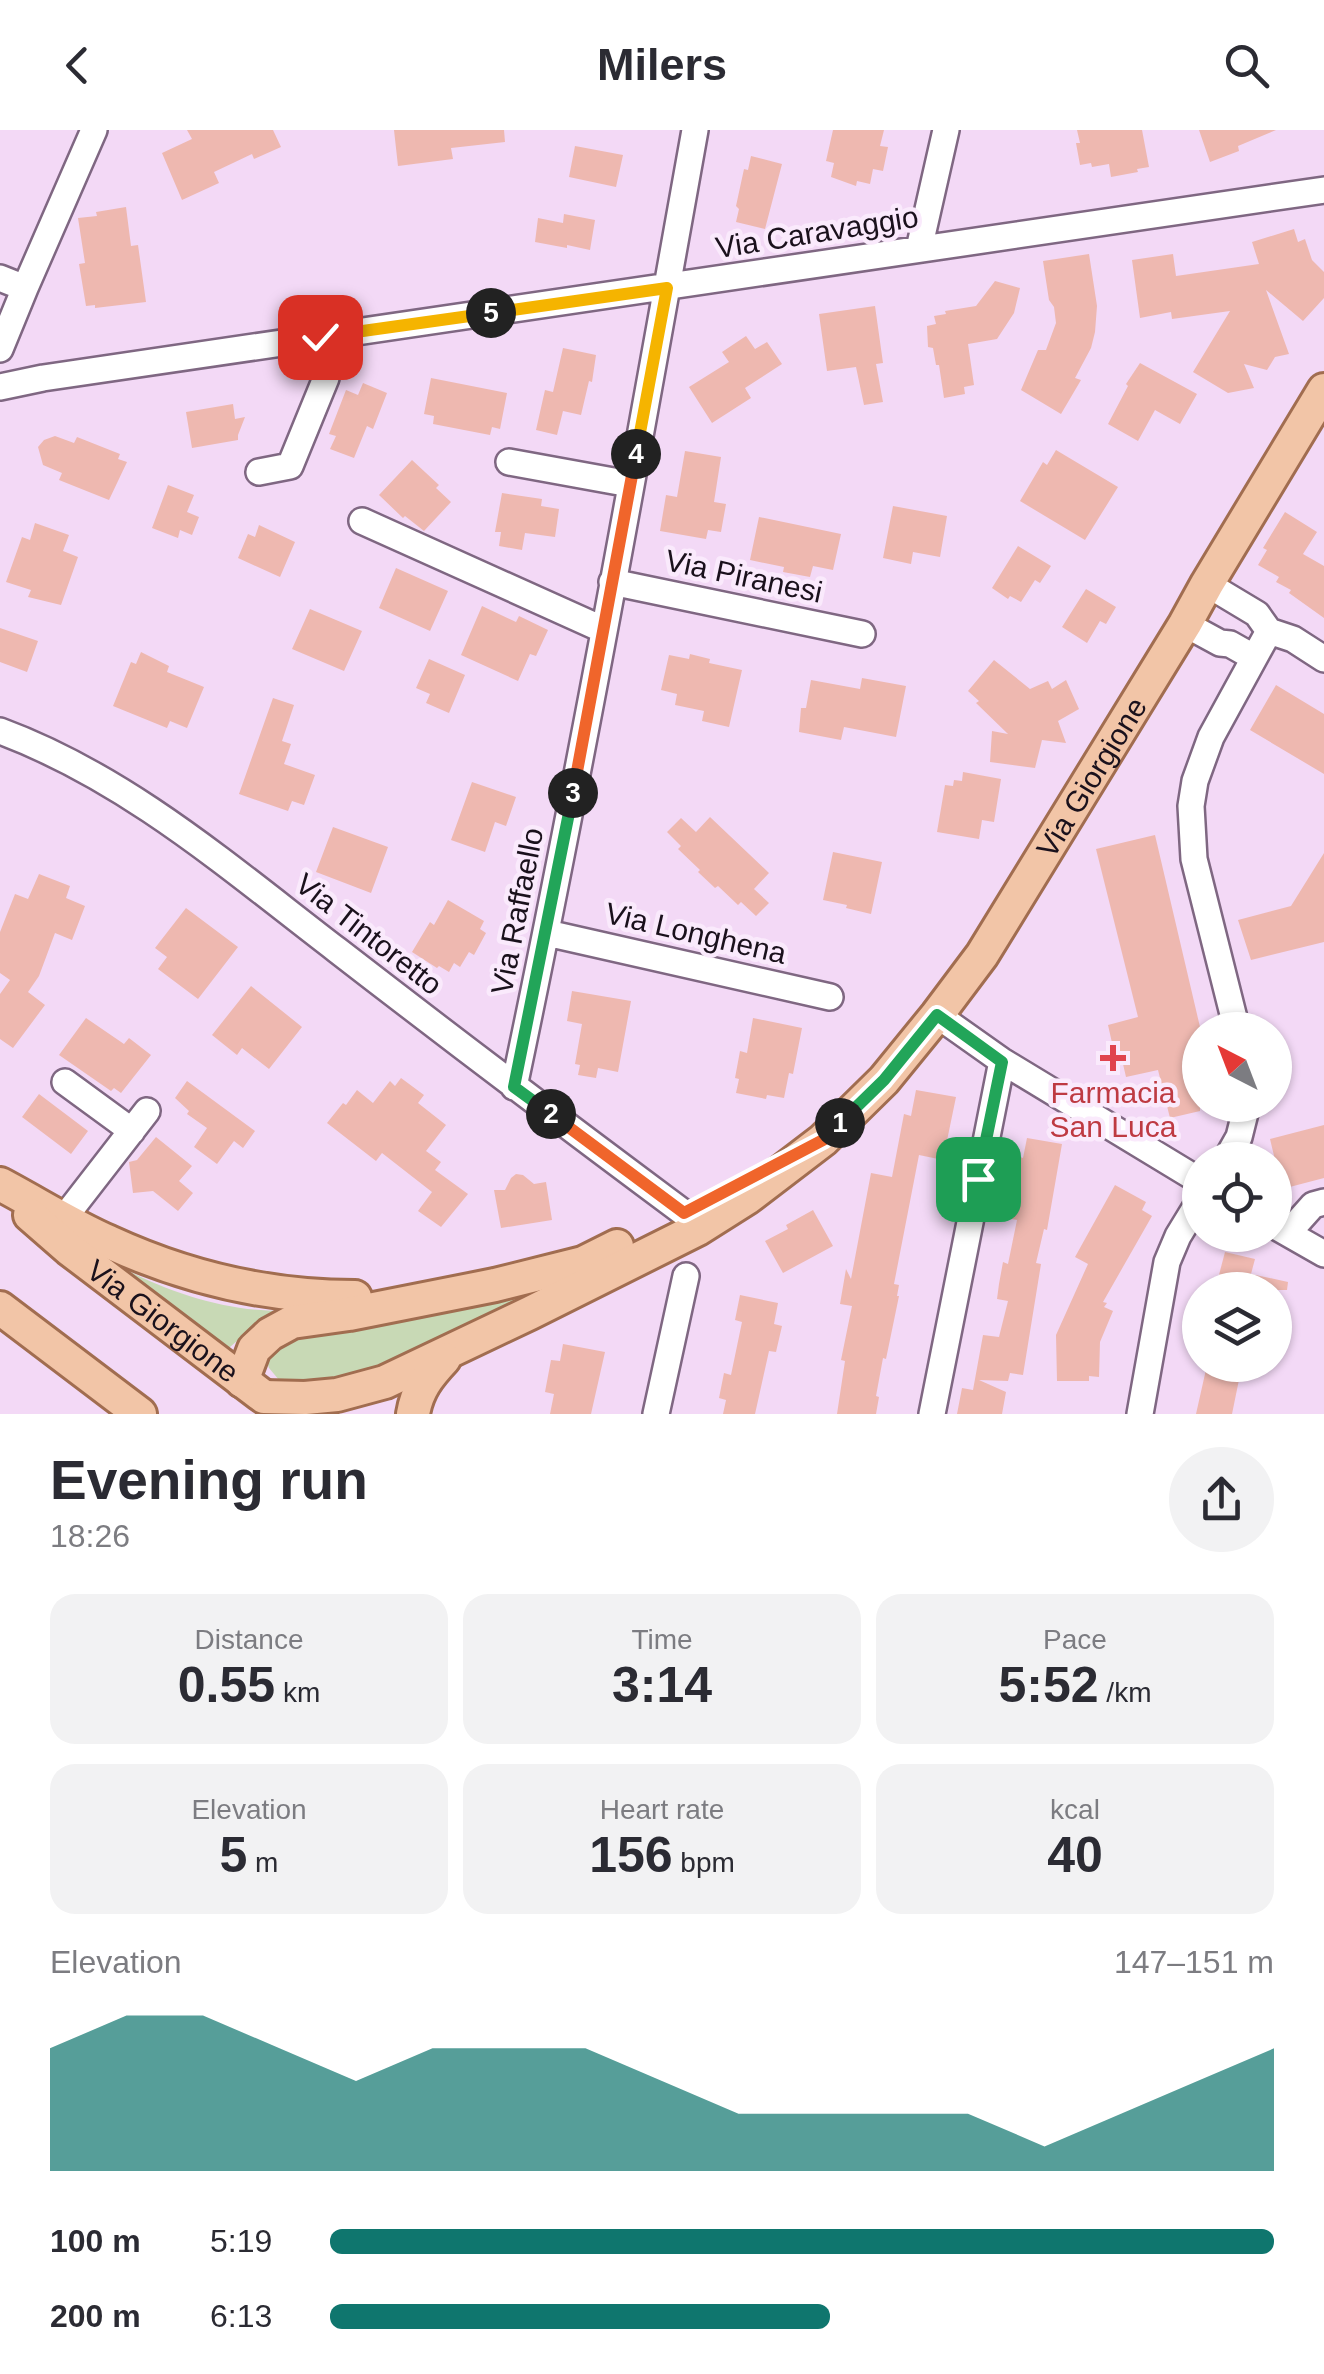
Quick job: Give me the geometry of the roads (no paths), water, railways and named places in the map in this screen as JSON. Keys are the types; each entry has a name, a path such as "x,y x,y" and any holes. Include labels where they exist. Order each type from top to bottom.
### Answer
{"main road":[{"name":"Via Giorgione","path":"0,1187 70,1249 264,1397 337,1395 385,1382 698,1229 747,1198 823,1140 884,1080 982,955 1324,390"},
{"name":"Via Giorgione","path":"264,1397 254,1350 270,1334 292,1322 495,1285 583,1263 823,1140"},
{"name":"Via Giorgione","path":"0,1187 106,1242 176,1270 240,1287 321,1297 440,1294"},
{"path":"0,1308 140,1414"},
{"name":"Via Giorgione","path":"412,1414 426,1379 450,1352"}],"street":[{"path":"0,348 94,130"},
{"name":"Via Raffaello","path":"514,1087 547,933 695,130"},
{"path":"919,249 946,130"},
{"name":"Via Caravaggio","path":"0,387 1324,190"},
{"path":"0,278 25,288"},
{"path":"259,472 290,466 326,378 320,337"},
{"path":"509,462 630,484"},
{"path":"362,521 604,630"},
{"name":"Via Piranesi","path":"612,582 862,634"},
{"path":"1207,584 1257,614 1269,631 1324,659"},
{"path":"1185,624 1253,657"},
{"path":"1232,1012 1194,859 1191,806 1195,781 1211,737 1269,631"},
{"name":"Via Tintoretto","path":"0,731 90,771 171,823 684,1213"},
{"name":"Via Longhena","path":"547,933 830,997"},
{"path":"937,1015 1002,1062 1182,1170"},
{"path":"932,1414 1002,1062"},
{"path":"64,1218 139,1121 65,1082"},
{"path":"1292,1222 1324,1202"},
{"path":"1140,1414 1167,1262 1182,1229"},
{"path":"1292,1236 1324,1254"},
{"path":"656,1414 686,1276"}],"place":[{"name":"Farmacia San Luca","path":"1113,1058"}]}
